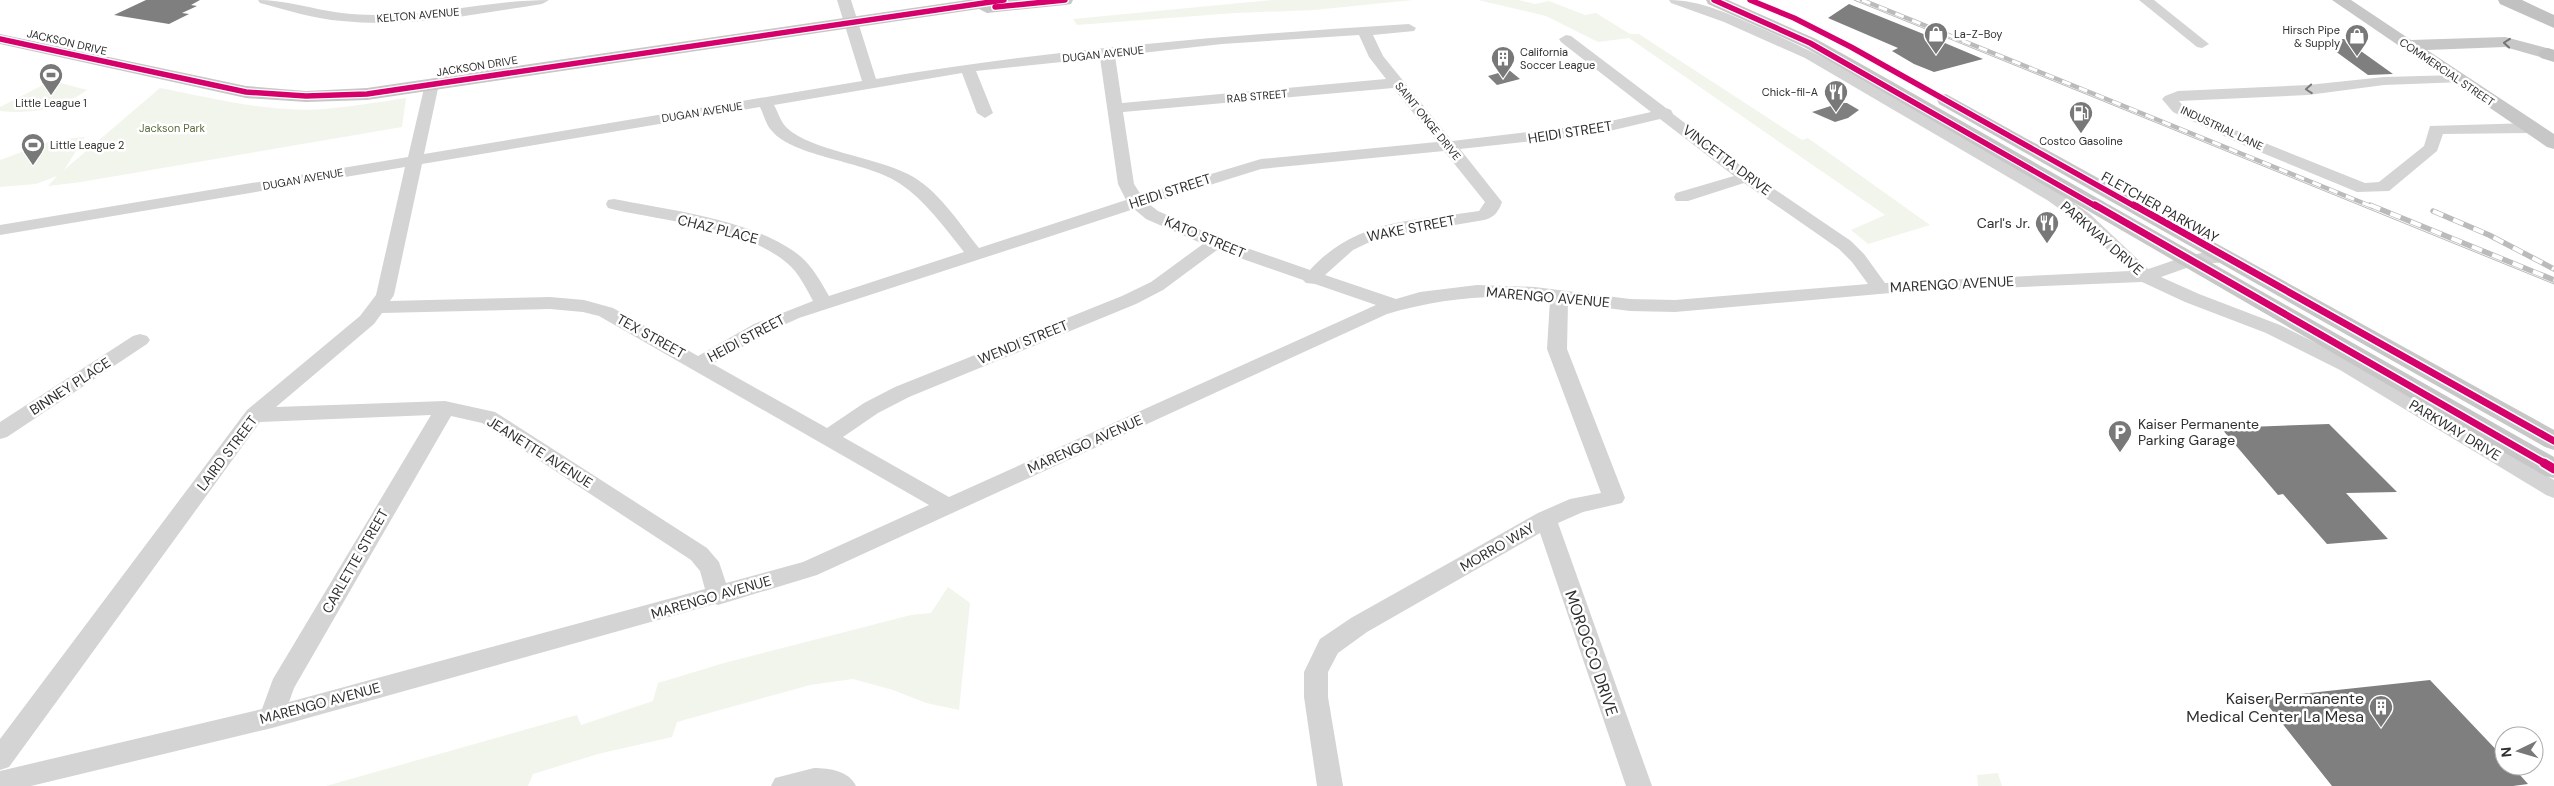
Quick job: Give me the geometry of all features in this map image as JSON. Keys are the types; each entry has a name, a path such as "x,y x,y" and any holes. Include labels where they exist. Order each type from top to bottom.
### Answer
{"highway":[{"path":"2507,0 2554,22"},
{"path":"2519,0 2554,14"}],"main road":[{"name":"JACKSON DRIVE","path":"960,7 965,4 1004,0"},
{"name":"JACKSON DRIVE","path":"0,39 214,86 272,96 367,94 850,21 960,7 968,9 1065,0"},
{"name":"FLETCHER PARKWAY","path":"1714,0 1825,51 2206,255 2392,348 2554,441"},
{"name":"FLETCHER PARKWAY","path":"1750,0 1794,18 1851,47 2206,255 2554,469"},
{"name":"COMMERCIAL STREET","path":"2340,0 2554,143"},
{"path":"2408,45 2505,42 2552,55"}],"street":[{"name":"KELTON AVENUE","path":"265,0 338,16 396,18 542,0"},
{"path":"296,7 308,0"},
{"path":"844,0 870,84"},
{"name":"PARKWAY DRIVE","path":"1676,0 1730,19 1815,58 2054,196 2084,218 2144,276 2192,298 2274,329 2348,366 2554,490"},
{"path":"2146,0 2202,44"},
{"name":"DUGAN AVENUE","path":"0,230 967,68 1222,40 1409,28"},
{"name":"SAINT ONGE DRIVE","path":"1364,30 1376,57 1494,202 1492,208"},
{"name":"VINCETTA DRIVE","path":"1566,39 1666,113 1746,177 1845,245 1858,258 1880,289"},
{"path":"1107,53 1126,184 1136,202"},
{"path":"967,68 985,114"},
{"name":"INDUSTRIAL LANE","path":"2458,79 2384,80 2337,87 2178,96 2170,100 2178,109 2249,142 2354,186 2363,188 2383,186 2431,148 2436,129 2531,128"},
{"name":"RAB STREET","path":"1116,108 1397,83"},
{"name":"LAIRD STREET","path":"0,759 254,415 367,320 385,295 432,84"},
{"path":"766,102 778,129 794,142 868,163 903,178 928,196 975,254"},
{"name":"HEIDI STREET","path":"699,364 761,328 824,304 1136,202 1261,164 1450,147 1597,129 1666,113"},
{"path":"1682,197 1746,177"},
{"name":"KATO STREET","path":"1136,202 1152,214 1215,243 1312,279 1394,305"},
{"name":"CHAZ PLACE","path":"614,204 738,232 767,242 799,265 824,304"},
{"name":"WAKE STREET","path":"1312,279 1332,255 1360,238 1374,233 1484,215 1492,208"},
{"name":"WENDI STREET","path":"829,437 871,408 902,392 1129,300 1157,286 1215,243"},
{"name":"MARENGO AVENUE","path":"0,782 272,717 718,596 809,569 1380,310 1420,298 1477,291 1518,292 1630,305 1675,306 1880,289 2144,276 2206,255"},
{"name":"MORRO WAY","path":"1330,786 1316,697 1316,672 1329,646 1359,625 1546,519 1578,505 1614,498 1557,350 1559,297"},
{"name":"TEX STREET","path":"377,307 550,303 584,306 615,316 948,506"},
{"name":"BINNEY PLACE","path":"0,432 140,340"},
{"name":"JEANETTE AVENUE","path":"254,415 445,408 488,417 699,554 711,568 718,596"},
{"name":"CARLETTE STREET","path":"272,717 282,686 445,408"},
{"name":"MOROCCO DRIVE","path":"1546,519 1639,786"},
{"path":"784,786 818,778 830,780 843,786"}],"green space":[{"path":"1272,0 1413,0 1314,10 1235,13 1077,25 1073,19"},
{"path":"1478,0 1519,0 1535,4 1549,1 1585,15 1596,13 1630,34 1639,34 1802,140 1808,138 1930,225 1868,244 1851,230 1885,215 1629,38 1598,42 1546,16"},
{"name":"Little League 1","path":"57,82 87,90 67,102 46,109 24,112 0,111 0,107 45,84"},
{"name":"Jackson Park","path":"160,88 241,104 302,110 343,107 406,98 402,127 81,182 48,186 57,176 36,184 0,187 0,160 54,140 85,137 64,170"},
{"path":"948,587 970,603 959,710 926,703 893,690 853,679 810,685 677,722 672,737 598,754 533,774 528,786 326,786 577,715 581,725 653,701 658,683 724,663 911,615 931,613"},
{"path":"1998,773 2002,786 1978,786 1977,775"}],"building":[{"path":"146,0 200,0 191,5 197,6 182,13 189,14 169,24 114,15"},
{"path":"1849,4 1983,59 1934,72 1914,64 1892,51 1898,48 1828,18"},
{"name":"Hirsch Pipe & Supply","path":"2344,39 2393,74 2368,75 2320,40"},
{"name":"California Soccer League","path":"1509,70 1520,79 1497,85 1488,76"},
{"name":"Chick-fil-A","path":"1840,103 1847,103 1859,110 1848,118 1835,122 1812,112"},
{"path":"2329,424 2397,492 2346,493 2388,539 2327,544 2283,494 2278,495 2221,428"},
{"name":"Kaiser Permanente Medical Center La Mesa","path":"2430,680 2494,747 2494,776 2521,776 2528,784 2513,786 2332,786 2262,698"}],"tram line":[{"path":"1854,0 2554,284"}],"railway":[{"path":"1862,0 2373,207"},
{"path":"2370,205 2554,280"},
{"path":"2433,211 2489,235 2554,269"}],"cycle path":[{"path":"0,39 246,92 291,96 336,96 367,94 850,21 1004,0"},
{"path":"995,7 1065,0"},
{"path":"1714,0 1810,43 1848,64 2554,469"},
{"path":"1750,0 1794,18 1851,47 2554,441"}],"place":[{"name":"La-Z-Boy","path":"1936,55"},
{"name":"Hirsch Pipe & Supply","path":"2357,57"},
{"name":"California Soccer League","path":"1503,79"},
{"name":"Little League 1","path":"51,96"},
{"name":"Chick-fil-A","path":"1836,113"},
{"name":"Costco Gasoline","path":"2081,134"},
{"name":"Little League 2","path":"33,166"},
{"name":"Carl's Jr.","path":"2047,244"},
{"name":"Kaiser Permanente Parking Garage","path":"2120,453"},
{"name":"Kaiser Permanente Medical Center La Mesa","path":"2381,728"}]}
